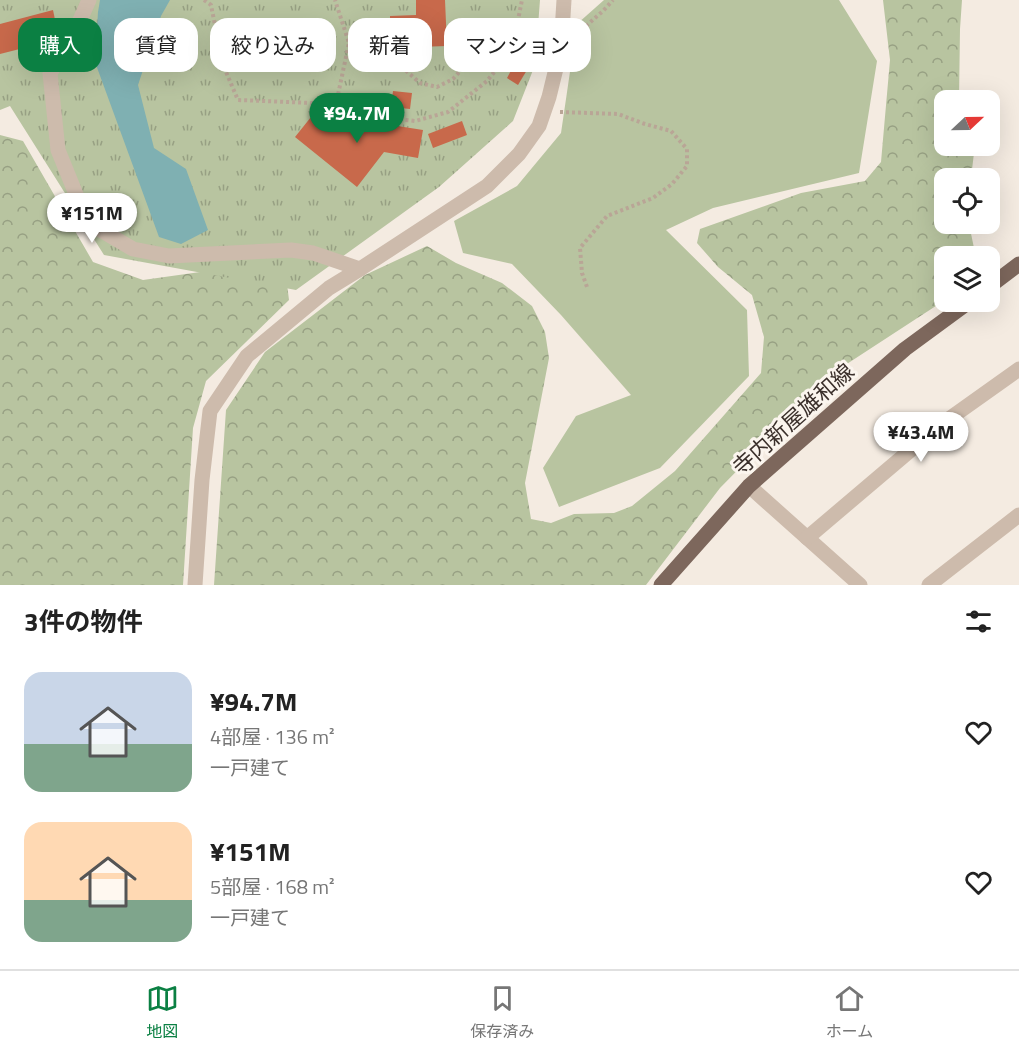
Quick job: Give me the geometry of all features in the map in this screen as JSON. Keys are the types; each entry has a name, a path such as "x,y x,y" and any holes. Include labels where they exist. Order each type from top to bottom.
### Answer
{"main road":[{"path":"1000,278 1019,264"},
{"name":"寺内新屋雄和線","path":"661,585 749,486 905,349 955,312"}],"street":[{"path":"89,0 72,38 50,73 58,150 80,204 99,229 133,249 169,255 291,250 313,253 360,269"},
{"path":"563,18 564,0"},
{"path":"195,585 202,480 210,411 247,356 329,288 487,186 519,154 539,126 555,72"},
{"path":"807,538 939,426 1019,369"},
{"path":"749,486 860,585"},
{"path":"929,585 1019,515"}],"path":[{"path":"204,0 211,5 223,65 238,100 336,104 362,115 415,122 448,112 487,81 512,50 522,0"},
{"path":"335,0 348,40"},
{"path":"591,22 612,0"},
{"path":"336,104 348,48"},
{"path":"407,72 420,84 437,87 453,79 460,72"},
{"path":"544,112 618,114 671,131 687,149 687,166 672,184 653,198 607,216 580,248 582,273 587,287"}],"green space":[{"path":"0,0 540,0 539,18 444,18 444,72 532,72 513,121 439,187 296,290 104,255 10,106 0,110"},
{"path":"604,0 839,0 877,61 859,173 713,208 666,230 747,310 749,376 660,468 559,507 543,468 576,416 631,395 561,315 512,264 463,253 454,221 517,186 561,133 570,72 591,72 591,18 584,18"},
{"path":"883,0 962,0 959,90 934,90 934,156 974,156 972,168 934,168 934,234 971,234 974,246 934,246 934,307 833,373 720,488 646,585 214,585 226,410 265,352 365,275 427,246 456,263 502,283 532,306 545,332 549,358 525,483 531,519 551,523 574,514 614,513 632,506 675,471 761,373 764,337 752,295 718,267 697,243 700,229 801,193 865,181 881,162 890,60"},
{"path":"0,135 23,141 93,262 143,280 236,267 286,276 289,300 206,381 193,428 183,585 0,585"}],"water":[{"path":"100,0 170,0 160,18 114,18 114,72 142,72 138,85 154,148 186,169 208,230 181,244 159,237 99,72 102,72 102,18 98,18"}],"building":[{"path":"416,0 445,0 444,46 432,46 432,18 390,18 390,16 416,15"},
{"path":"53,10 55,18 23,18"},
{"path":"18,19 18,49 0,54 0,24"},
{"path":"510,72 526,72 518,85 507,78"},
{"path":"393,91 412,93 410,109 391,107"},
{"path":"319,107 359,138 372,122 423,130 418,158 384,152 357,187 295,137"},
{"path":"462,121 467,135 433,148 428,134"}]}
